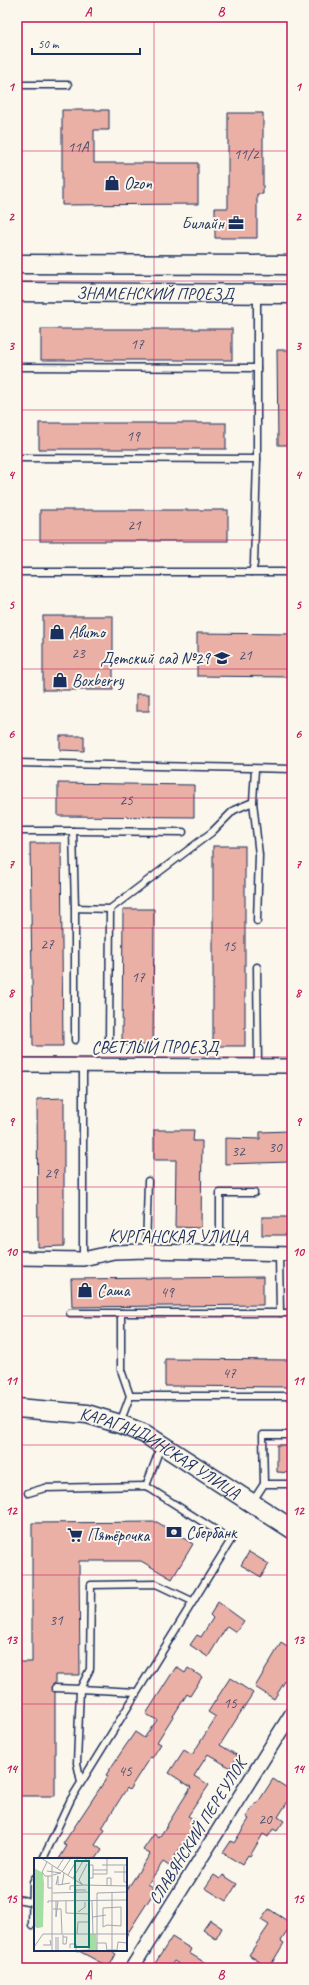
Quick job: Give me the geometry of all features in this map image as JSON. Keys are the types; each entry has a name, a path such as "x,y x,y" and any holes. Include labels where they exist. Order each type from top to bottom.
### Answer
{"main road":[{"name":"ЗНАМЕНСКИЙ ПРОЕЗД","path":"17,264 292,265"},
{"path":"162,264 162,293"},
{"name":"ЗНАМЕНСКИЙ ПРОЕЗД","path":"17,292 292,294"},
{"name":"КАРАГАНДИНСКАЯ УЛИЦА","path":"17,1408 87,1414 120,1424 144,1434 292,1529"}],"street":[{"name":"СВЕТЛЫЙ ПРОЕЗД","path":"17,1065 292,1066"},
{"name":"КУРГАНСКАЯ УЛИЦА","path":"17,1258 82,1259 114,1252 146,1251 220,1254 292,1254"},
{"name":"СЛАВЯНСКИЙ ПЕРЕУЛОК","path":"132,1968 292,1713"}],"lane":[{"path":"17,85 68,85"},
{"path":"252,572 254,564 257,459 257,294"},
{"path":"17,367 257,368"},
{"path":"17,458 257,459"},
{"path":"17,572 292,572"},
{"path":"17,763 292,769"},
{"path":"255,769 253,802 259,855 257,921"},
{"path":"74,908 110,908 212,832 234,810 253,802"},
{"path":"17,831 183,832"},
{"path":"74,831 75,1040"},
{"path":"109,1040 110,908"},
{"path":"257,967 258,1066"},
{"path":"82,1259 83,1065"},
{"path":"146,1251 148,1181"},
{"path":"220,1254 220,1193 254,1193"},
{"path":"279,1254 280,1313"},
{"path":"70,1313 292,1313"},
{"path":"120,1424 130,1396 121,1370 121,1313"},
{"path":"130,1396 292,1396"},
{"path":"251,1503 264,1484 263,1435 292,1435"},
{"path":"146,1486 162,1445"},
{"path":"264,1484 292,1484"},
{"path":"28,1493 45,1488 146,1486 231,1540 81,1782 54,1832 43,1858"},
{"path":"81,1782 77,1763 80,1689 90,1669 91,1585 156,1584 192,1601"},
{"path":"55,1688 136,1692"},
{"path":"32,1926 34,1886"},
{"path":"17,1898 32,1902"}],"building":[{"path":"62,110 109,110 109,130 94,130 94,163 198,163 198,204 62,205"},
{"path":"228,113 263,113 263,194 257,194 257,238 215,238 215,208 228,208"},
{"path":"41,329 232,329 232,360 41,360"},
{"path":"277,350 292,350 292,445 278,445"},
{"path":"39,423 226,423 226,449 39,449"},
{"path":"40,510 228,510 228,541 40,541"},
{"path":"43,616 113,616 113,690 43,690"},
{"path":"197,633 292,634 292,677 197,676"},
{"path":"136,694 149,694 149,711 136,711"},
{"path":"60,736 84,736 84,751 60,750"},
{"path":"58,783 194,785 194,817 58,816"},
{"path":"30,843 61,843 63,1046 33,1046"},
{"path":"213,846 245,846 245,1046 213,1046"},
{"path":"123,909 154,909 153,1045 122,1045"},
{"path":"64,1098 64,1246 38,1247 37,1099"},
{"path":"154,1130 194,1130 193,1141 202,1141 201,1228 175,1227 176,1160 154,1160"},
{"path":"289,1131 290,1162 225,1164 225,1138 260,1139 260,1132"},
{"path":"262,1217 292,1217 292,1235 262,1235"},
{"path":"263,1277 263,1305 72,1307 71,1279"},
{"path":"165,1359 292,1360 292,1387 165,1386"},
{"path":"277,1445 292,1445 292,1473 277,1472"},
{"path":"157,1522 193,1544 172,1579 141,1561 79,1561 80,1675 55,1675 55,1684 51,1687 55,1692 55,1796 17,1796 17,1662 32,1662 32,1523"},
{"path":"249,1552 269,1564 261,1577 241,1565"},
{"path":"218,1602 244,1621 236,1632 227,1626 208,1657 190,1645 197,1635 201,1637 213,1618 210,1615"},
{"path":"281,1643 292,1650 292,1670 274,1699 255,1687"},
{"path":"176,1667 185,1673 188,1668 202,1677 190,1696 187,1694 157,1742 161,1744 152,1758 150,1757 129,1790 127,1788 102,1828 105,1830 95,1845 102,1850 97,1858 60,1858 67,1846 63,1844 135,1732 144,1738 157,1720 146,1714"},
{"path":"230,1678 253,1693 220,1745 238,1756 230,1768 208,1754 194,1776 209,1785 188,1816 197,1821 169,1866 163,1862 148,1884 156,1889 127,1934 127,1889 150,1854 143,1850 154,1834 159,1838 191,1787 169,1773 184,1750 192,1755 216,1717 208,1712"},
{"path":"273,1779 292,1791 292,1795 278,1817 284,1821 277,1831 273,1829 268,1837 263,1834 250,1856 248,1855 242,1865 223,1853 231,1841 234,1843 249,1819 246,1817 256,1803 257,1804"},
{"path":"214,1875 220,1879 223,1875 237,1884 226,1901 205,1888"},
{"path":"269,1909 292,1924 281,1941 284,1943 269,1968 249,1955 269,1925 261,1920"},
{"path":"210,1920 222,1928 216,1939 203,1930"},
{"path":"172,1937 191,1949 189,1953 214,1968 185,1968 174,1961 169,1968 152,1968"},
{"path":"79,1951 111,1951 116,1954 109,1967"}],"place":[{"name":"Ozon","path":"112,183"},
{"name":"Билайн","path":"236,223"},
{"name":"Авито","path":"57,632"},
{"name":"Детский сад №29","path":"222,658"},
{"name":"Boxberry","path":"60,680"},
{"name":"Саша","path":"85,1290"},
{"name":"Сбербанк","path":"174,1532"},
{"name":"Пятёрочка","path":"75,1535"}]}
